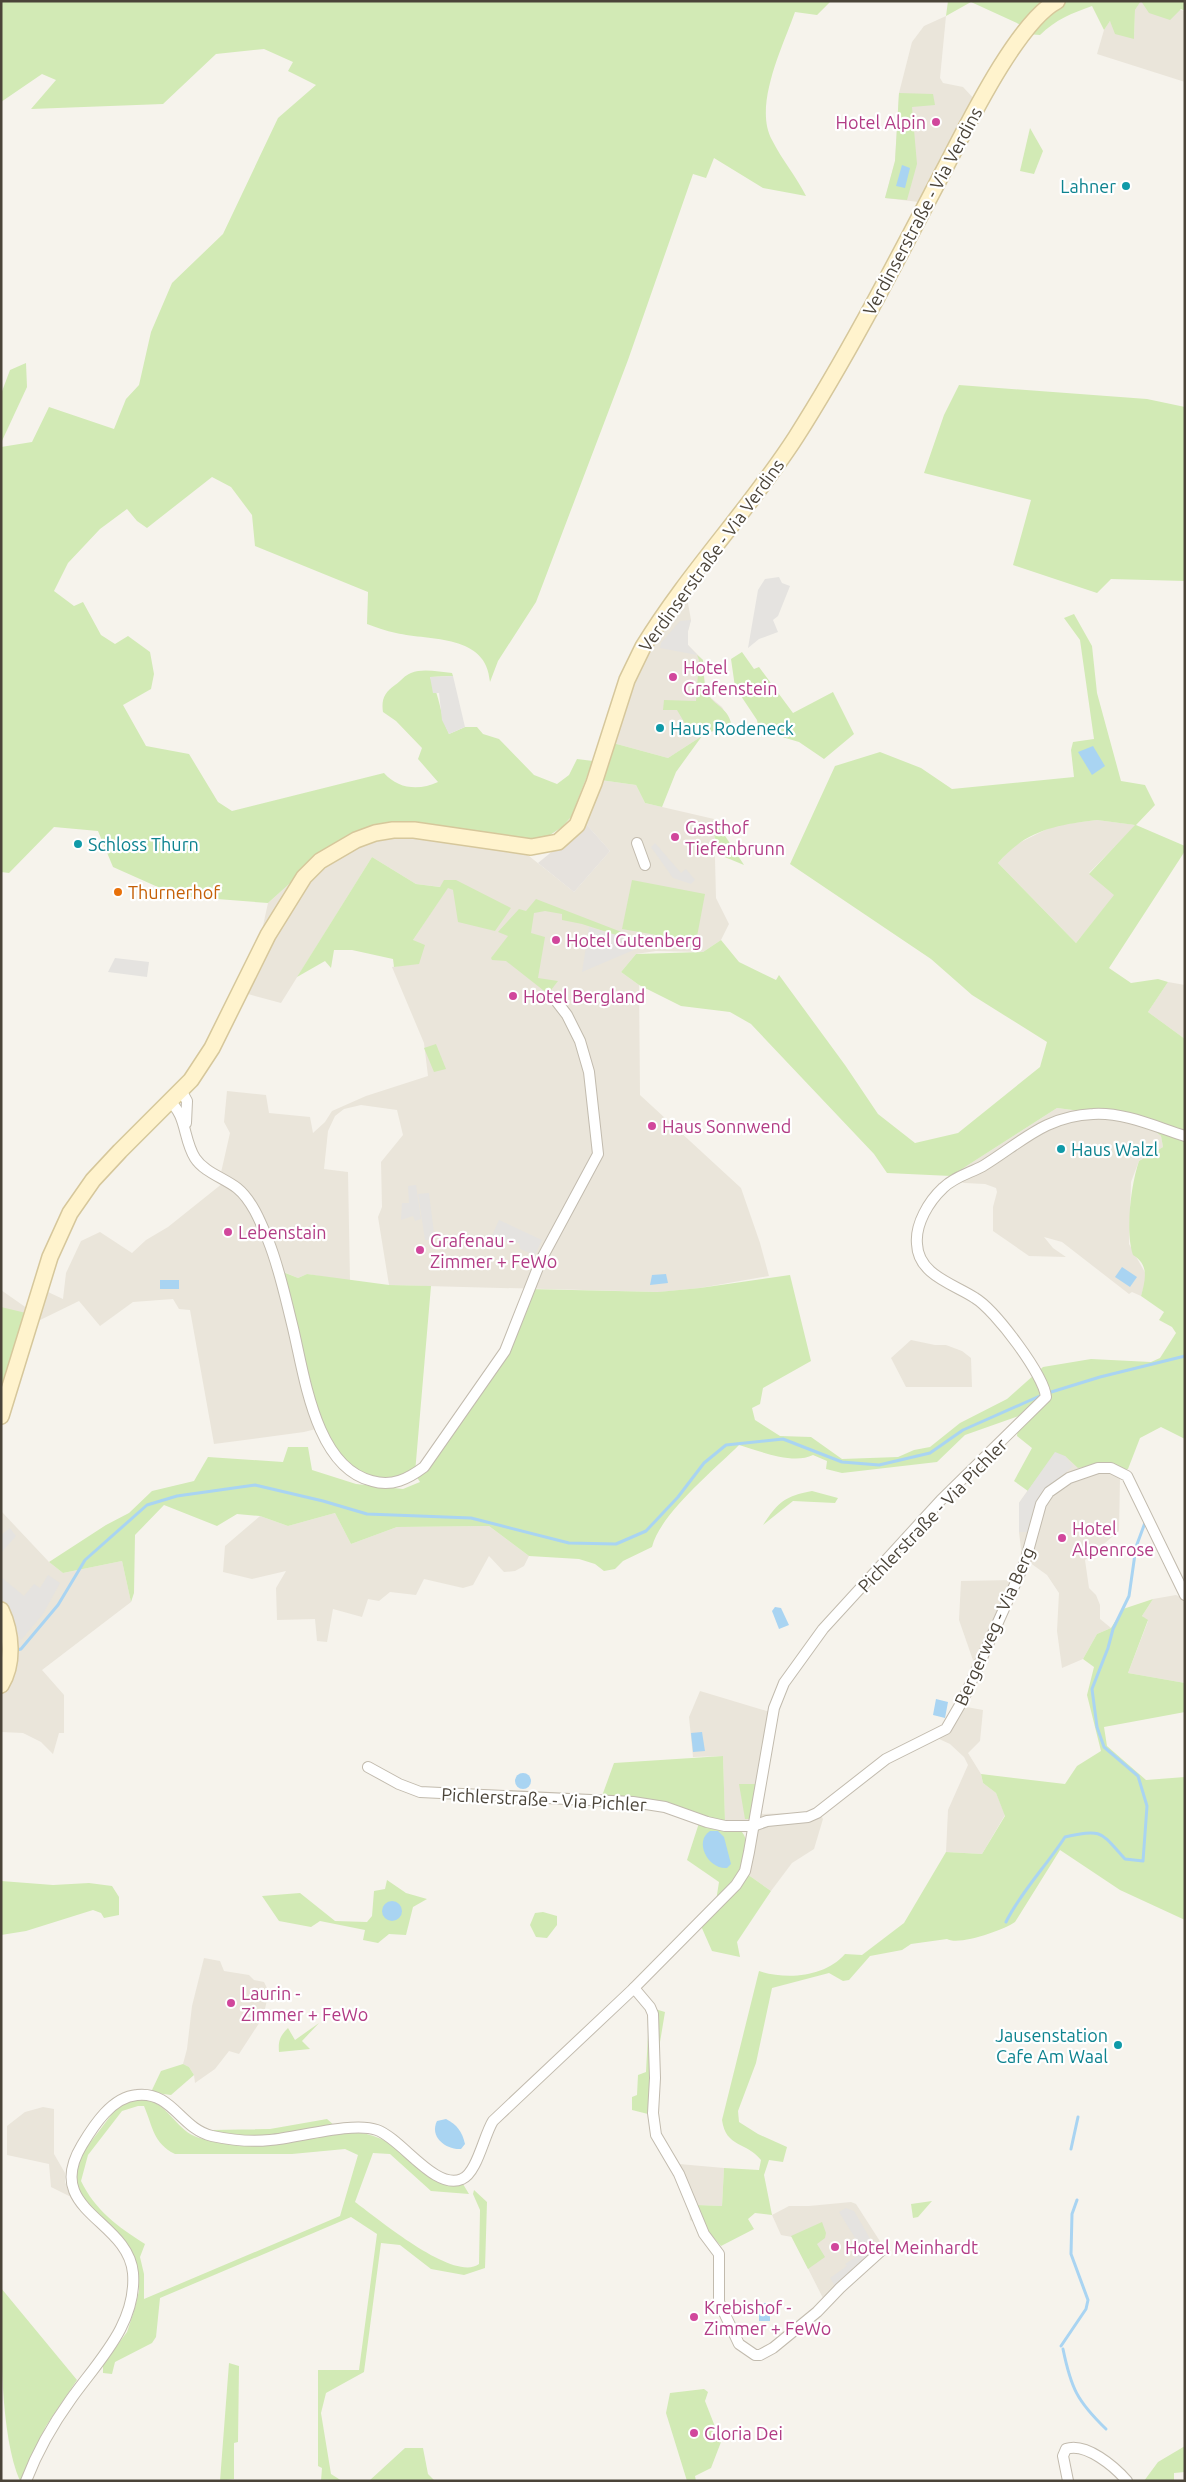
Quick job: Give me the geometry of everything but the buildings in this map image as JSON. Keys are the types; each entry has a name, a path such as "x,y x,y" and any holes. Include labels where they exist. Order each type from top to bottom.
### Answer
{"street":[{"name":"Verdinserstraße - Via Verdins","path":"1,1416 50,1257 70,1213 100,1173 144,1124 191,1080 212,1048 268,936 304,876 320,861 356,840 375,833 393,830 414,830 531,847 550,845 572,831 586,805 627,680 643,647 795,438 910,236 977,107 1029,25 1040,12 1057,1"},
{"path":"637,843 645,865"},
{"path":"169,1101 181,1114 188,1147 196,1160 203,1167 240,1190 260,1222 277,1264 311,1404 320,1428 335,1454 357,1477 376,1483 399,1482 410,1478 424,1467 505,1351 541,1260 598,1154 589,1072 580,1041 567,1015 557,1002"},
{"path":"181,1090 188,1105 185,1131"},
{"name":"Pichlerstraße - Via Pichler","path":"26,2481 41,2447 71,2399 122,2329 129,2308 133,2272 128,2257 121,2246 80,2203 72,2187 71,2172 83,2143 116,2102 138,2095 159,2098 171,2105 196,2130 210,2136 233,2139 269,2140 353,2128 376,2130 393,2138 426,2168 441,2178 457,2181 470,2174 493,2121 634,1988 736,1885 745,1871 774,1708 784,1683 823,1629 941,1500 1042,1404 1046,1397 1042,1382 994,1314 975,1298 932,1274 922,1260 916,1246 917,1234 926,1210 945,1186 982,1166 1043,1126 1058,1119 1075,1115 1104,1114 1129,1118 1185,1136"},
{"name":"Bergerweg - Via Berg","path":"753,1826 767,1820 808,1816 817,1813 886,1759 946,1729 964,1698 1025,1562 1041,1504 1049,1492 1069,1478 1098,1468 1112,1468 1127,1476 1185,1595"},
{"path":"1,1610 8,1632 10,1660 1,1685"},
{"name":"Pichlerstraße - Via Pichler","path":"368,1767 398,1784 420,1792 633,1802 665,1807 707,1822 725,1826 753,1826"},
{"path":"634,1988 650,2007 653,2014 655,2078 653,2113 656,2134 682,2182 704,2234 719,2254 720,2302 736,2338 751,2354 760,2355 802,2326 882,2250"},
{"path":"1068,2481 1064,2456 1066,2449 1070,2448 1087,2451 1127,2481"}],"shaded area":[{"path":"1141,1 1185,11 1185,82 1097,54 1104,30 1110,21 1134,39 1135,10"},
{"path":"946,16 940,78 943,83 963,87 976,101 927,203 885,198 895,161 899,93 912,42 924,26"},
{"path":"779,577 782,583 790,586 778,616 773,620 778,632 759,639 748,648 758,590 765,579"},
{"path":"686,592 691,620 688,631 688,645 703,660 705,688 711,698 722,707 731,723 702,736 668,758 613,743 634,681 653,644 678,609"},
{"path":"691,620 688,631 688,645 697,655 660,648 661,643 680,621"},
{"path":"453,676 465,727 449,734 442,720 439,693 433,693 430,677"},
{"path":"600,780 636,785 645,803 714,819 716,898 729,924 721,940 703,952 656,951 636,954 621,972 639,985 640,1095 741,1188 769,1276 700,1288 659,1292 389,1285 378,1217 382,1207 381,1162 403,1135 397,1110 361,1105 344,1109 335,1116 328,1131 324,1169 348,1172 350,1281 307,1274 298,1278 279,1270 320,1428 304,1432 214,1444 190,1310 179,1309 173,1299 133,1302 100,1326 79,1301 34,1323 1,1427 1,1290 31,1311 42,1311 48,1292 63,1299 66,1273 81,1241 100,1232 132,1253 146,1240 168,1227 223,1183 220,1177 230,1133 224,1122 227,1091 266,1095 269,1113 310,1117 313,1133 325,1122 332,1111 366,1096 428,1076 424,1043 392,967 419,963 413,940 448,887 453,890 456,880 441,887 416,884 372,857 281,1003 248,994 268,903 328,849 363,831 509,840 574,892 610,851 586,824"},
{"path":"1097,820 1136,825 1089,873 1115,895 1076,943 998,863 1013,846 1055,825"},
{"path":"586,824 610,851 574,892 538,863"},
{"path":"655,843 681,873 686,869 695,880 691,884 673,878 651,847"},
{"path":"589,927 635,941 636,949 582,972"},
{"path":"115,958 149,962 147,977 108,972"},
{"path":"1168,982 1185,985 1185,1039 1148,1012"},
{"path":"1057,1108 1104,1114 1151,1128 1161,1136 1163,1147 1139,1161 1131,1182 1129,1244 1147,1276 1141,1296 1132,1292 1129,1294 1062,1242 1044,1237 1053,1248 1066,1257 1029,1256 993,1231 993,1207 997,1192 996,1188 985,1184 964,1183 951,1176"},
{"path":"416,1185 421,1219 415,1221 413,1216 401,1220 402,1203 409,1203 408,1186"},
{"path":"429,1193 434,1233 438,1237 432,1240 425,1240 418,1194"},
{"path":"499,1220 542,1240 535,1255 520,1249 519,1243 495,1240 494,1245 489,1242"},
{"path":"911,1340 935,1345 946,1345 962,1351 971,1358 972,1387 906,1387 891,1358"},
{"path":"1055,1452 1099,1464 1120,1478 1119,1531 1085,1560 1089,1588 1096,1595 1100,1605 1100,1619 1111,1628 1097,1634 1083,1659 1062,1668 1057,1631 1059,1593 1047,1575 1022,1557 1019,1532 1019,1503"},
{"path":"1055,1452 1065,1456 1073,1466 1049,1487 1030,1532 1019,1532 1019,1503"},
{"path":"1,1511 49,1562 63,1573 122,1561 131,1602 42,1670 64,1695 64,1733 59,1733 53,1754 41,1742 23,1733 1,1732"},
{"path":"335,1513 351,1544 397,1527 489,1526 529,1556 524,1566 515,1571 504,1572 489,1556 473,1585 463,1588 424,1579 416,1595 390,1592 379,1601 368,1599 362,1617 333,1609 327,1642 317,1641 315,1619 277,1620 276,1588 286,1571 252,1579 223,1572 225,1546 260,1516 288,1526"},
{"path":"10,1528 16,1536 1,1553 1,1535"},
{"path":"48,1575 60,1583 43,1614 21,1640 1,1595 1,1577 24,1596 34,1584 40,1588"},
{"path":"1013,1580 975,1666 959,1620 961,1581"},
{"path":"1176,1595 1185,1599 1185,1683 1128,1673 1148,1621 1142,1616 1153,1599"},
{"path":"700,1691 770,1712 751,1824 725,1821 723,1756 693,1757 689,1717"},
{"path":"961,1706 983,1710 980,1741 968,1753 981,1774 983,1783 996,1793 1005,1815 982,1854 946,1852 948,1810 968,1765 964,1757 950,1744 937,1738"},
{"path":"819,1812 823,1819 814,1849 792,1863 771,1891 747,1874 760,1814"},
{"path":"204,1958 220,1961 224,1971 249,1975 254,1980 264,1982 269,1992 263,2017 239,2054 229,2051 215,2069 195,2083 194,2075 189,2067 183,2064 187,2049 192,2006"},
{"path":"43,2107 54,2109 54,2154 65,2173 65,2182 71,2197 51,2187 49,2164 7,2155 7,2126 25,2112"},
{"path":"679,2164 724,2168 722,2206 697,2205 705,2228 690,2220 688,2202 680,2186"},
{"path":"851,2202 856,2204 883,2246 826,2304 792,2237 781,2235 772,2215 789,2206"},
{"path":"846,2208 854,2211 876,2249 835,2286 830,2278 847,2266 845,2264 859,2255 857,2248 860,2246 839,2212"}],"green space":[{"path":"1,1 831,1 817,15 795,12 777,58 768,94 767,126 772,140 806,196 763,188 714,158 706,178 693,174 628,360 536,602 498,661 490,682 487,666 479,655 468,648 455,642 392,632 367,624 368,592 255,546 252,515 231,487 212,477 147,528 137,521 127,509 100,529 68,563 54,591 74,606 83,602 101,635 115,644 128,636 150,652 154,674 151,689 123,705 146,746 189,754 218,802 232,811 384,773 396,782 409,787 424,787 438,782 418,759 422,748 396,721 383,712 383,700 386,693 407,675 421,671 431,671 452,673 453,676 430,677 449,734 465,727 477,727 483,734 499,739 534,775 557,784 569,775 577,759 593,761 571,817 562,827 550,835 535,841 382,828 328,849 268,903 178,896 113,867 98,831 54,827 9,873 1,872 1,447 32,442 49,407 114,429 126,399 139,385 151,332 172,283 223,234 278,118 316,85 288,71 293,62 264,49 216,54 163,104 31,109 56,80 42,74 1,102"},
{"path":"948,1 1047,1 1021,25 971,2 946,16"},
{"path":"1067,1 1141,1 1135,10 1134,39 1115,34 1110,21 1104,30 1092,6 1064,18 1040,35 1027,34 1052,8"},
{"path":"1141,1 1185,1 1185,11 1181,9 1170,20 1149,13"},
{"path":"899,93 933,94 935,105 912,107 917,164 907,200 885,198 895,161"},
{"path":"1030,128 1043,151 1034,174 1020,171"},
{"path":"26,363 27,387 1,443 1,394 10,370"},
{"path":"959,385 1147,399 1185,407 1185,581 1111,579 1097,593 1013,565 1031,500 924,473 944,415"},
{"path":"1074,614 1092,646 1097,693 1121,781 1145,785 1155,805 1136,825 1185,846 1185,851 1109,968 1131,983 1158,979 1168,982 1148,1012 1185,1039 1185,1439 1161,1427 1140,1438 1128,1469 1121,1471 1099,1464 1078,1468 1065,1456 1038,1477 1028,1491 1014,1481 1032,1448 1017,1436 1019,1416 965,1435 937,1462 842,1473 826,1469 827,1461 813,1455 805,1458 786,1458 739,1445 676,1507 657,1534 652,1547 623,1561 615,1569 604,1571 595,1564 579,1559 529,1556 489,1526 397,1527 351,1544 335,1513 288,1526 260,1516 237,1514 217,1526 164,1505 135,1535 134,1593 131,1602 122,1561 63,1573 49,1562 106,1525 129,1513 152,1491 194,1481 208,1457 283,1462 288,1447 308,1447 312,1470 356,1484 403,1489 420,1482 415,1474 410,1478 366,1480 327,1441 278,1270 298,1278 307,1274 389,1285 431,1286 415,1473 494,1369 529,1289 658,1292 790,1275 811,1361 763,1388 760,1404 752,1408 755,1420 780,1436 811,1437 842,1459 898,1457 914,1450 930,1447 960,1423 1007,1399 1043,1367 1091,1359 1151,1362 1160,1358 1176,1333 1172,1327 1159,1320 1164,1312 1141,1296 1145,1279 1144,1268 1133,1255 1129,1234 1131,1195 1139,1161 1163,1147 1161,1136 1151,1128 1104,1114 1057,1108 951,1176 887,1173 874,1154 751,1024 730,1012 681,1006 639,985 621,972 636,954 703,952 721,940 739,962 776,980 779,975 845,1065 878,1114 915,1143 958,1133 1040,1067 1047,1042 972,995 931,959 790,864 835,766 880,752 921,768 952,789 1074,777 1071,750 1073,742 1094,739 1080,640 1064,618","holes":["1097,820 1135,825 1089,874 1114,895 1076,943 998,863 1009,852 1031,836 1055,827"]},
{"path":"742,652 754,669 759,667 793,713 833,692 854,734 824,759 799,742 759,730 757,720 735,687 731,659"},
{"path":"697,655 703,660 705,683 709,696 725,711 731,723 702,736 696,729 690,732 677,710 663,710 664,700 696,701 699,660"},
{"path":"702,736 676,772 662,807 645,803 636,785 600,780 613,743 668,758"},
{"path":"714,819 744,865 715,853"},
{"path":"372,857 416,884 440,887 444,880 456,880 511,908 495,931 458,922 453,890 448,888 413,940 425,945 419,964 394,967 393,959 352,950 334,950 331,968 325,961 297,977"},
{"path":"632,880 705,894 696,942 622,929"},
{"path":"536,899 637,938 635,941 582,924 562,920 562,914 545,911 534,913 531,933 545,937 538,978 558,981 548,994 506,961 492,960 491,958 508,936 498,932 519,909 526,911"},
{"path":"436,1044 446,1069 434,1072 424,1048"},
{"path":"1,1307 26,1313 1,1397"},
{"path":"812,1491 838,1498 835,1503 793,1501 763,1525 783,1501 795,1495"},
{"path":"1153,1599 1142,1616 1148,1620 1128,1673 1185,1683 1185,1712 1104,1727 1107,1746 1146,1780 1185,1777 1185,1920 1120,1890 1060,1850 1015,1922 1009,1925 992,1933 971,1939 953,1941 947,1939 911,1944 902,1950 870,1956 849,1980 843,1981 829,1973 772,1988 756,2063 738,2111 739,2122 758,2134 787,2147 783,2162 769,2160 764,2175 772,2215 755,2213 748,2219 754,2229 721,2246 705,2228 697,2205 722,2206 724,2168 759,2170 761,2160 755,2154 732,2140 724,2129 722,2120 759,1971 793,1976 827,1968 845,1954 862,1955 904,1923 946,1852 982,1854 1005,1816 996,1793 983,1783 981,1774 1065,1784 1077,1766 1101,1751 1087,1695 1094,1667 1083,1659 1097,1634 1111,1628 1123,1609"},
{"path":"723,1756 725,1821 742,1832 746,1840 747,1849 740,1868 716,1901 719,1882 687,1860 699,1823 666,1810 602,1796 614,1763"},
{"path":"739,1784 756,1784 751,1819 745,1819"},
{"path":"747,1874 771,1891 737,1942 740,1957 712,1951 701,1926"},
{"path":"387,1880 406,1893 427,1899 413,1907 406,1935 389,1934 378,1943 363,1940 365,1930 320,1921 311,1927 279,1921 262,1896 300,1893 335,1921 367,1922 372,1916 374,1891 385,1889"},
{"path":"1,1881 53,1885 89,1883 112,1886 119,1897 119,1915 104,1918 101,1913 93,1910 26,1931 1,1935"},
{"path":"543,1912 557,1916 557,1925 547,1938 536,1937 530,1925 535,1913"},
{"path":"655,2009 665,2012 648,2114 632,2110 632,2097 637,2095 638,2075 646,2072 649,2016"},
{"path":"319,2023 302,2041 310,2049 279,2052 280,2039 288,2028 295,2040"},
{"path":"183,2064 189,2067 194,2075 171,2095 156,2093 152,2090 161,2071"},
{"path":"132,2098 150,2100 165,2110 188,2133 195,2137 214,2141 270,2143 352,2132 362,2133 383,2140 432,2179 452,2185 463,2184 469,2194 431,2191 390,2154 373,2153 355,2202 416,2246 434,2257 452,2264 467,2267 479,2264 480,2210 473,2194 474,2190 487,2202 485,2268 464,2275 431,2269 400,2245 381,2243 364,2372 326,2393 321,2413 331,2474 342,2481 321,2481 322,2468 318,2466 318,2370 359,2370 377,2234 351,2217 160,2298 156,2337 152,2343 115,2362 112,2374 103,2373 103,2357 107,2359 127,2332 134,2311 139,2291 136,2268 78,2193 75,2169 80,2156 118,2106","holes":["144,2106 158,2140 175,2154 292,2154 345,2149 358,2155 340,2216 144,2299 144,2274 140,2257 145,2244 108,2217 93,2201 81,2181 88,2155 122,2111"]},
{"path":"327,2119 335,2126 272,2135 239,2136 212,2130 270,2129"},
{"path":"932,2201 918,2217 913,2218 911,2204"},
{"path":"822,2222 826,2233 825,2238 817,2244 825,2257 808,2269 791,2236"},
{"path":"1,2288 77,2380 46,2426 20,2481 13,2462 5,2414"},
{"path":"229,2363 239,2366 238,2442 234,2443 234,2479 220,2481"},
{"path":"704,2389 708,2392 705,2401 721,2442 711,2468 695,2476 696,2481 687,2481 666,2413 670,2393"},
{"path":"1185,2446 1185,2472 1174,2473 1174,2481 1144,2481 1158,2462"},
{"path":"405,2448 423,2448 428,2474 435,2481 369,2481"}],"water":[{"path":"902,165 910,168 905,188 896,186"},
{"path":"1093,746 1105,766 1092,775 1078,752"},
{"path":"1122,1267 1137,1277 1130,1287 1115,1277"},
{"path":"666,1274 668,1283 650,1285 652,1275"},
{"path":"160,1280 179,1280 179,1289 160,1289"},
{"path":"775,1607 781,1608 789,1625 779,1629 772,1611"},
{"path":"936,1699 948,1702 945,1718 933,1715"},
{"path":"702,1732 705,1751 693,1752 691,1733"},
{"path":"523,1773 529,1775 531,1781 529,1787 523,1789 517,1787 515,1781 517,1775"},
{"path":"710,1831 718,1831 724,1837 731,1864 727,1868 714,1865 705,1854 703,1842 705,1836"},
{"path":"392,1901 399,1904 402,1911 399,1918 392,1921 385,1918 382,1911 385,1904"},
{"path":"446,2119 461,2132 465,2144 461,2149 445,2145 437,2137 435,2127 437,2121"},
{"path":"759,2303 770,2303 770,2321 759,2321"}],"waterway":[{"path":"1048,1393 1100,1377 1185,1356"},
{"path":"13,1651 21,1649 58,1605 85,1560 147,1505 177,1496 255,1485 323,1501 367,1514 471,1518 569,1543 616,1544 646,1531 678,1497 704,1463 726,1445 783,1439 842,1462 879,1465 930,1453 963,1430 1042,1395"},
{"path":"1006,1922 1019,1900 1065,1837 1094,1833 1105,1838 1125,1859 1143,1861 1147,1806 1138,1776 1104,1747 1097,1727 1092,1689 1108,1648 1113,1629 1129,1596 1136,1547 1146,1520"},
{"path":"1071,2149 1078,2117"},
{"path":"1061,2346 1086,2309 1088,2300 1071,2254 1072,2214 1077,2200"},
{"path":"1063,2349 1072,2384 1088,2410 1106,2429"}],"place":[{"name":"Hotel Alpin","path":"936,122"},
{"name":"Lahner","path":"1126,186"},
{"name":"Hotel Grafenstein","path":"673,677"},
{"name":"Haus Rodeneck","path":"660,728"},
{"name":"Gasthof Tiefenbrunn","path":"675,837"},
{"name":"Schloss Thurn","path":"78,844"},
{"name":"Thurnerhof","path":"118,892"},
{"name":"Hotel Gutenberg","path":"556,940"},
{"name":"Hotel Bergland","path":"513,996"},
{"name":"Haus Sonnwend","path":"652,1126"},
{"name":"Haus Walzl","path":"1061,1149"},
{"name":"Lebenstain","path":"228,1232"},
{"name":"Grafenau - Zimmer + FeWo","path":"420,1250"},
{"name":"Hotel Alpenrose","path":"1062,1538"},
{"name":"Laurin - Zimmer + FeWo","path":"231,2003"},
{"name":"Jausenstation Cafe Am Waal","path":"1118,2045"},
{"name":"Hotel Meinhardt","path":"835,2247"},
{"name":"Krebishof - Zimmer + FeWo","path":"694,2317"},
{"name":"Gloria Dei","path":"694,2433"}]}
